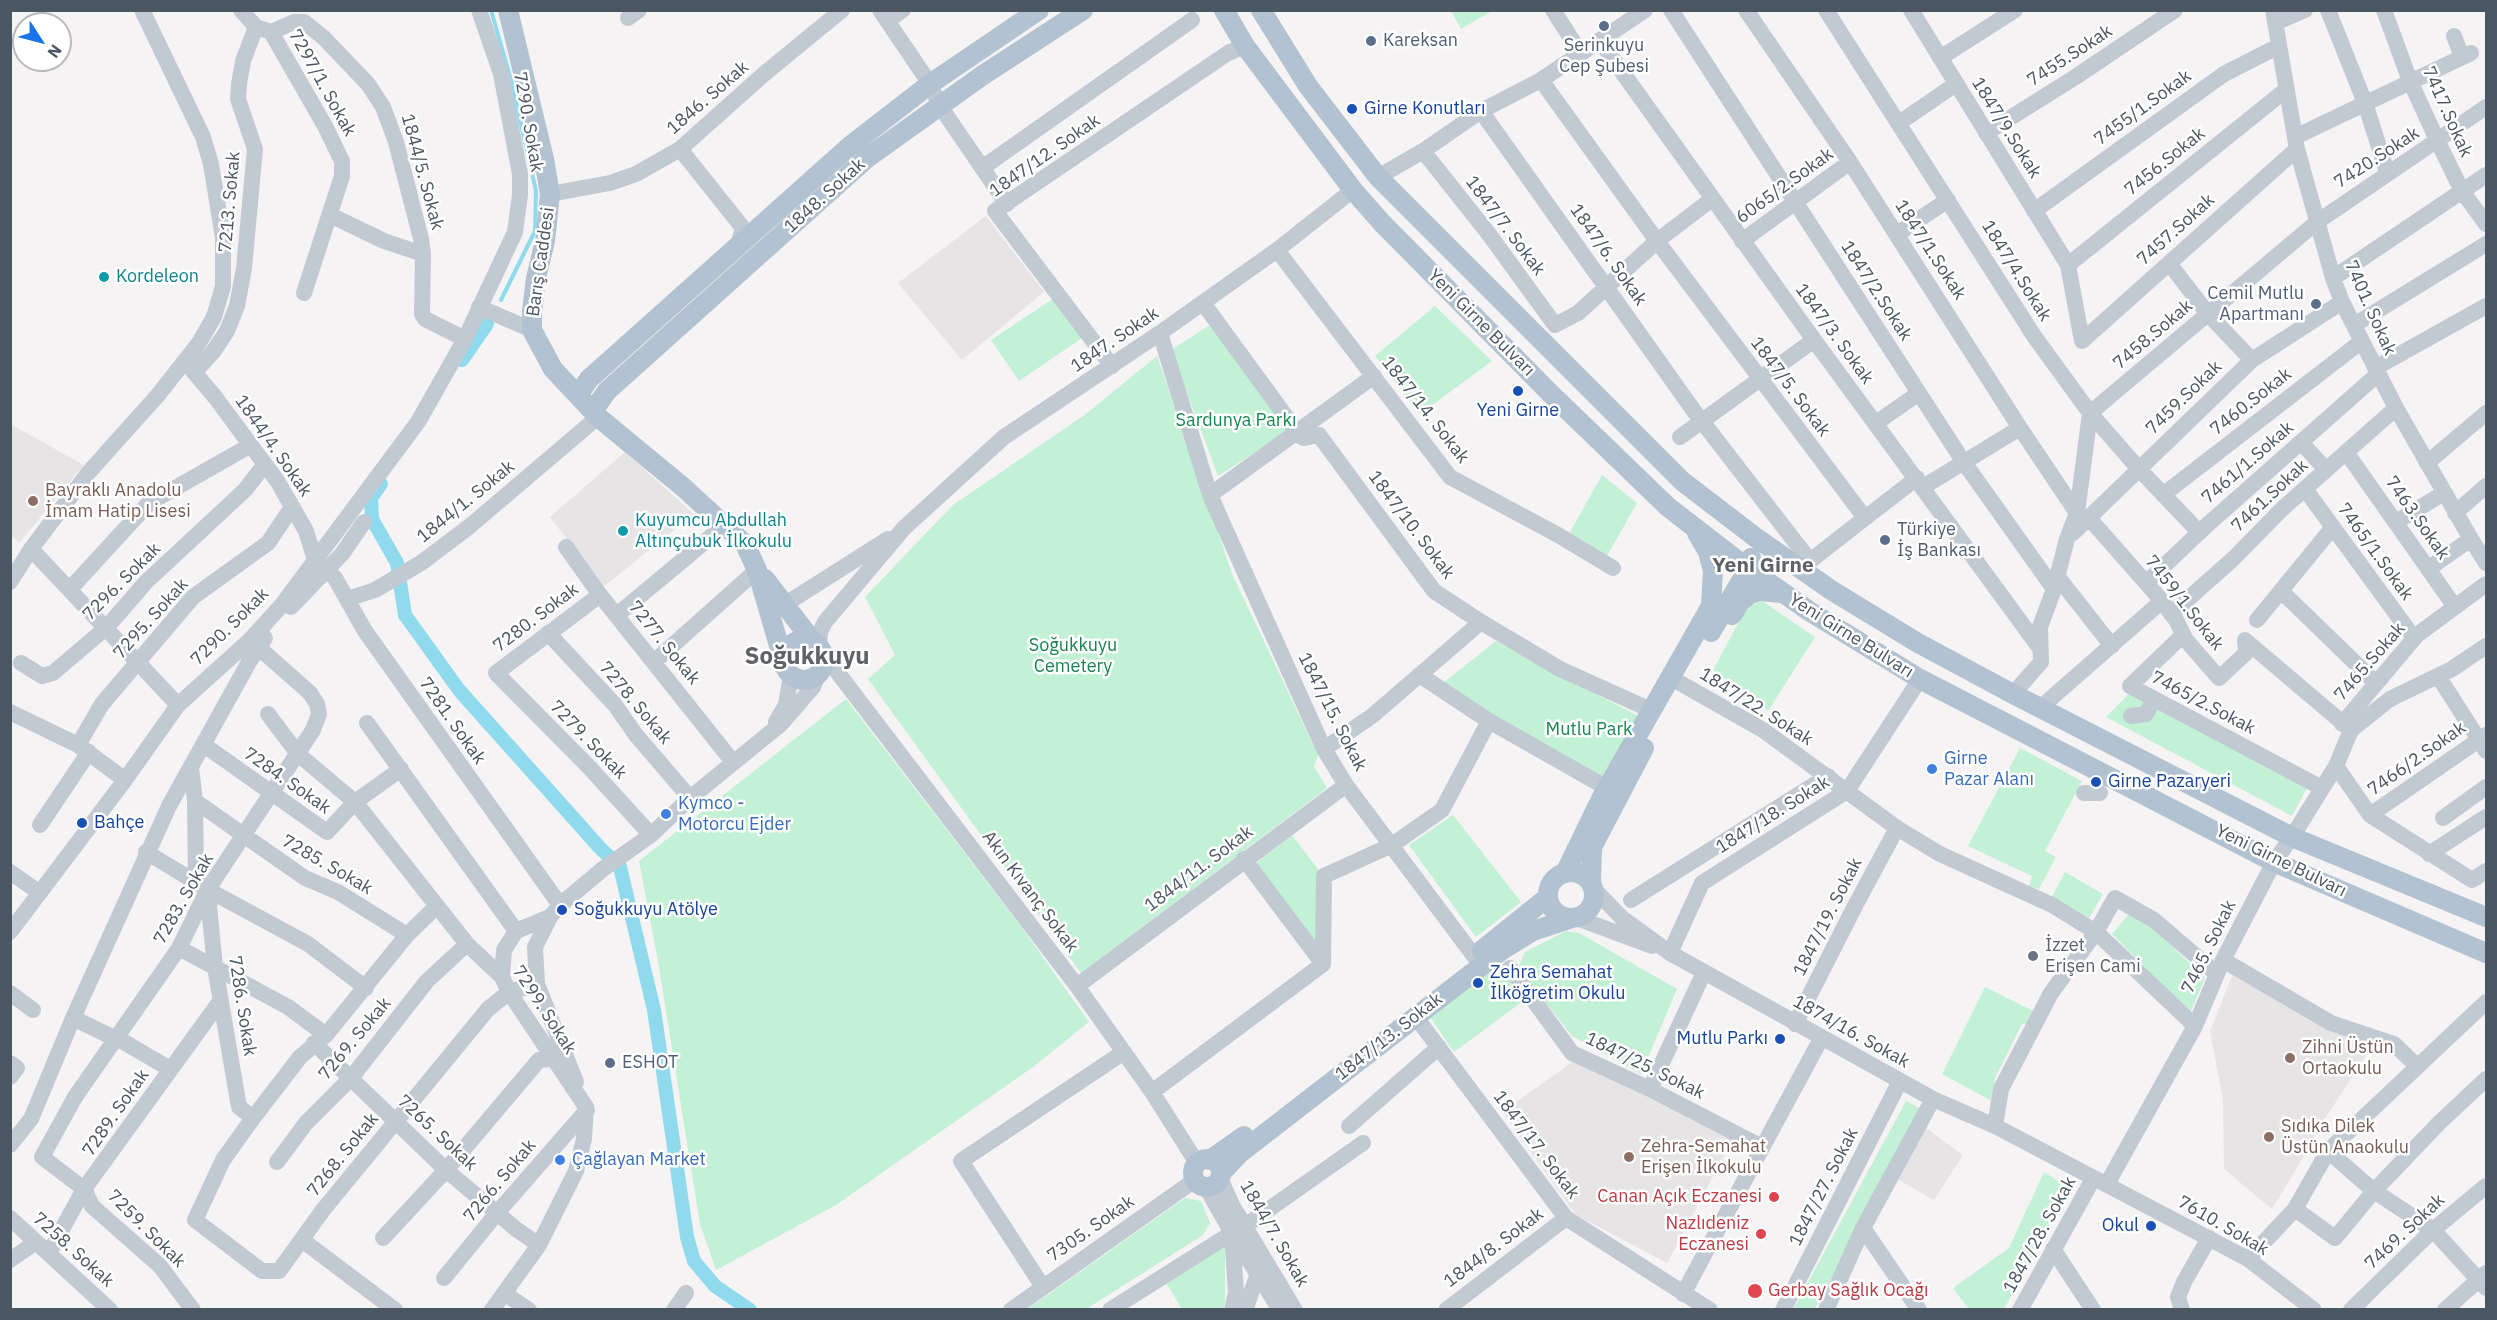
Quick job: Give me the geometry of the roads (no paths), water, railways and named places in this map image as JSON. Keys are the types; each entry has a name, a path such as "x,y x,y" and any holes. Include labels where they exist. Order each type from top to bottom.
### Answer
{"main road":[{"name":"Barış Caddesi","path":"508,10 544,159 550,194 545,241 536,278 532,330 553,369 595,414 745,544 778,611 819,653"},
{"name":"1848. Sokak","path":"578,395 589,379 850,146 930,84 1039,10"},
{"name":"1848. Sokak","path":"595,414 607,391 867,158 939,106 1083,10"},
{"name":"Yeni Girne Bulvarı","path":"1224,10 1245,46 1353,190 1382,223 1553,396 1668,507 1743,564 1783,593 1920,679 2274,861 2487,953"},
{"name":"Yeni Girne Bulvarı","path":"1262,10 1308,86 1378,177 1682,481 1755,537 1831,590 1918,644 2013,694 2292,837 2487,917"},
{"path":"1691,523 1708,552 1713,571 1711,606"},
{"path":"1743,564 1711,606 1651,710 1607,788 1565,873 1552,882 1548,897 1555,912 1573,918 1590,909 1593,903 1592,847 1680,683 1704,645 1743,564 1755,537"},
{"path":"1704,645 1717,637 1740,602 1750,594 1769,591 1783,593"},
{"path":"778,611 788,669"},
{"path":"802,640 819,653 810,678 804,680 788,669 784,656 791,645 802,640"},
{"path":"1565,873 1579,873 1592,885"},
{"name":"1847/13. Sokak","path":"1208,1173 1231,1147 1548,897"},
{"name":"1847/13. Sokak","path":"1208,1173 1240,1154 1502,950 1533,931 1573,918"}],"street":[{"path":"13,570 89,472 158,395 190,367 214,317 223,286 223,238 216,185 203,137 142,10"},
{"name":"7297/1. Sokak","path":"241,10 263,30 325,126 342,161 342,176 304,293"},
{"name":"7290. Sokak","path":"10,932 125,780 178,705 251,641 317,561 418,422 465,339 515,232 520,195 519,174 501,74 479,10"},
{"name":"1846. Sokak","path":"550,194 610,183 627,177 680,149 764,74 842,10"},
{"path":"903,10 883,16 930,84 939,106 1007,204"},
{"path":"1552,10 1581,54"},
{"path":"1378,177 1424,151 1481,111 1541,80 1645,10"},
{"name":"1847/2.Sokak","path":"1671,10 1963,461 2056,583 2112,646"},
{"name":"1847/1.Sokak","path":"1746,10 1850,162 2019,428 2083,515"},
{"name":"1847/4.Sokak","path":"1826,10 2034,336 2090,413 2199,532"},
{"name":"1847/9.Sokak","path":"1911,10 2068,265"},
{"path":"1940,58 1994,16 2015,10"},
{"name":"7455.Sokak","path":"1986,133 2074,78 2175,10"},
{"path":"2274,17 2305,10"},
{"path":"2328,10 2365,103 2387,172"},
{"name":"7417.Sokak","path":"2384,10 2410,81 2462,192 2487,224"},
{"name":"7401. Sokak","path":"2274,17 2296,143 2333,278 2342,302 2396,408 2487,563"},
{"path":"982,168 1192,20"},
{"name":"1844/5. Sokak","path":"263,30 294,22 304,22 368,84 383,107 396,142 423,254 422,314 426,319 465,339"},
{"name":"7213. Sokak","path":"190,367 213,352 227,331 237,306 249,222 255,149 238,99 239,84 243,61 263,30"},
{"name":"7457.Sokak","path":"2068,265 2082,341 2169,263 2296,143 2365,103 2466,55 2454,36"},
{"name":"1847/3. Sokak","path":"1600,41 1742,241 2039,647"},
{"name":"1847/12. Sokak","path":"1112,366 995,212 1228,53 1245,46"},
{"name":"7455/1.Sokak","path":"2034,211 2224,74 2279,46"},
{"name":"1847/5. Sokak","path":"1541,80 1657,242 1865,518"},
{"path":"1899,123 1956,84"},
{"name":"7456.Sokak","path":"2068,265 2287,89"},
{"name":"7420.Sokak","path":"2318,222 2387,172 2438,142 2487,107"},
{"name":"1847/6. Sokak","path":"1481,111 1703,422"},
{"path":"680,149 742,228 738,246"},
{"name":"1847/7. Sokak","path":"1424,151 1488,233 1555,325 1578,313 1606,286"},
{"name":"6065/2.Sokak","path":"1742,241 1850,162"},
{"path":"2333,278 2487,175"},
{"name":"1847. Sokak","path":"755,744 781,724 813,687 820,632 825,622 904,528 1004,437 1203,303 1277,250 1353,190"},
{"path":"1606,286 1712,199"},
{"path":"1897,234 1948,200"},
{"path":"330,215 384,241 423,254"},
{"name":"7458.Sokak","path":"2090,413 2318,222"},
{"path":"2354,326 2487,244"},
{"name":"1847/14. Sokak","path":"1277,250 1450,477 1558,535 1613,568"},
{"path":"2169,263 2208,314 2252,360"},
{"name":"7459.Sokak","path":"2013,694 2041,662 2040,627 2056,583 2067,539 2083,515 2138,468 2252,360 2342,302"},
{"path":"1203,303 1290,422 1296,434"},
{"name":"7461/1.Sokak","path":"2146,583 2377,371 2487,306"},
{"path":"479,307 532,330"},
{"name":"1847/15. Sokak","path":"1160,333 1210,495 1324,748 1346,785 1474,956"},
{"path":"1680,437 1814,340"},
{"name":"7460.Sokak","path":"2164,494 2362,341"},
{"name":"1844/4. Sokak","path":"190,367 265,464 306,531 317,561"},
{"path":"1210,495 1374,376"},
{"path":"1876,423 1920,393"},
{"name":"7461.Sokak","path":"2040,708 2112,646 2167,607 2396,408"},
{"path":"2083,515 2090,413"},
{"path":"2427,463 2487,413"},
{"name":"1844/1. Sokak","path":"347,599 375,590 421,563 470,526 595,414"},
{"path":"1703,422 1810,561 1865,518 1920,483 2019,428"},
{"name":"1847/10. Sokak","path":"1296,434 1304,438 1319,435 1434,591 1560,669 1651,710"},
{"path":"2301,442 2326,470"},
{"path":"70,589 149,503 251,445"},
{"name":"7463.Sokak","path":"2346,452 2455,607"},
{"name":"7296. Sokak","path":"21,663 42,676 53,673 107,627 146,582 245,490 265,464"},
{"path":"2456,513 2487,486"},
{"name":"7465/1.Sokak","path":"2305,489 2414,638"},
{"path":"2396,522 2444,493"},
{"name":"7295. Sokak","path":"40,825 83,749 102,704 193,597 268,543 292,507"},
{"name":"7459/1.Sokak","path":"2083,515 2167,607 2183,635 2219,678 2246,653 2245,640 2347,727"},
{"path":"10,1145 30,1119 146,852 249,662 274,625 342,554 364,522"},
{"path":"617,615 725,525"},
{"path":"2257,620 2333,527"},
{"name":"1847. Sokak","path":"778,611 904,528"},
{"path":"2428,569 2471,539"},
{"name":"7277. Sokak","path":"566,547 600,595 733,762"},
{"path":"31,549 107,627 178,705"},
{"name":"7281. Sokak","path":"317,561 335,578 365,631 555,911"},
{"path":"655,662 757,570"},
{"name":"7465.Sokak","path":"2347,727 2376,683 2414,638 2487,584"},
{"path":"2281,591 2376,683"},
{"name":"7280. Sokak","path":"496,673 600,595"},
{"path":"1324,748 1371,716 1421,676 1481,622"},
{"name":"7278. Sokak","path":"548,633 615,705 636,735 690,798"},
{"name":"7465/2.Sokak","path":"2183,635 2130,686 2322,788"},
{"name":"7283. Sokak","path":"42,1157 75,1097 179,948 205,888 244,837 313,730 319,714 317,704 310,693 251,641"},
{"path":"2347,727 2390,699 2438,676 2487,646"},
{"name":"Akın Kıvanç Sokak","path":"819,653 1077,986 1208,1173 1239,1229 1236,1293 1232,1310"},
{"path":"502,977 504,950 516,931 555,911 603,869 651,835 690,798 755,744 778,719 786,705 788,669"},
{"name":"7279. Sokak","path":"496,673 589,767 651,835"},
{"path":"1421,676 1489,721 1607,788"},
{"path":"2438,676 2484,742"},
{"name":"1847/18. Sokak","path":"1670,952 1702,883 1847,791 1920,679"},
{"name":"1847/22. Sokak","path":"1680,683 1763,730 1898,828 1940,854 2052,905 2096,932 2195,1026"},
{"path":"2131,716 2146,714 2154,699"},
{"path":"10,712 83,749 125,780"},
{"name":"7299. Sokak","path":"268,714 298,754 354,802 467,944 502,977 509,993 586,1109"},
{"path":"1323,964 1324,876 1392,845 1442,810 1489,721"},
{"path":"367,723 516,931"},
{"name":"7465. Sokak","path":"2100,1181 2195,1026 2220,967 2274,861 2292,837 2336,766 2347,727"},
{"name":"7466/2.Sokak","path":"2370,815 2484,742"},
{"name":"7284. Sokak","path":"204,745 327,832 354,802 401,769"},
{"path":"2336,766 2370,815 2472,880 2487,871"},
{"name":"7286. Sokak","path":"190,768 215,967 239,1107 254,1118"},
{"name":"1847/18. Sokak","path":"1631,900 1828,776"},
{"name":"1844/11. Sokak","path":"1077,986 1346,785"},
{"path":"2443,818 2487,787"},
{"name":"7285. Sokak","path":"195,801 305,878 338,892 407,935"},
{"path":"2429,854 2487,817"},
{"name":"1847/19. Sokak","path":"1795,1024 1856,904 1898,828"},
{"path":"146,852 205,888 308,945 366,988"},
{"path":"1244,859 1323,964"},
{"path":"10,872 40,893"},
{"name":"1874/16. Sokak","path":"1592,885 1622,918 1670,952 1704,972 1933,1099 1995,1126 2100,1181"},
{"path":"1995,1126 2001,1089 2051,993 2096,932 2115,898 2154,920 2220,967 2331,1023 2394,1044 2417,1066"},
{"path":"254,1118 300,1057 320,1039 366,988 407,935 438,906"},
{"path":"492,1310 539,1245 576,1171 584,1138 586,1109 537,984 535,947 555,911"},
{"path":"1573,918 1670,952"},
{"name":"7269. Sokak","path":"277,1162 306,1123 351,1078 427,981 467,944"},
{"name":"7265. Sokak","path":"179,948 288,1007 320,1039 351,1078 394,1122 446,1170 539,1245"},
{"path":"1152,1092 1323,964"},
{"name":"1847/25. Sokak","path":"1510,968 1572,1053 1650,1089 1762,1147"},
{"path":"1650,1089 1704,972"},
{"path":"509,993 537,984"},
{"path":"10,993 33,1010"},
{"name":"7268. Sokak","path":"254,1118 223,1160 195,1220 262,1271 279,1271 323,1210 394,1122 488,1009 509,993"},
{"name":"7289. Sokak","path":"43,1247 221,1000"},
{"path":"2248,1259 2295,1209 2328,1151 2487,1002"},
{"name":"1847/17. Sokak","path":"1415,1016 1566,1218 1710,1310"},
{"path":"73,1018 117,1038 170,1069"},
{"path":"1683,1294 1822,1037"},
{"path":"1349,1126 1439,1047"},
{"path":"1043,1287 961,1161 1124,1052"},
{"path":"383,1238 446,1170 538,1060 552,1059"},
{"path":"10,1063 17,1068 10,1077"},
{"path":"2295,1209 2335,1238 2374,1191 2439,1123 2487,1079"},
{"name":"1847/27. Sokak","path":"1783,1310 1900,1081"},
{"path":"1826,1310 1863,1228 1933,1099"},
{"name":"7266. Sokak","path":"444,1278 586,1109"},
{"path":"1110,1310 1239,1229 1364,1143"},
{"path":"2328,1151 2374,1191 2433,1230 2484,1280 2445,1310"},
{"name":"7259. Sokak","path":"42,1157 84,1189 92,1206 160,1266 193,1310"},
{"name":"7305. Sokak","path":"1011,1310 1208,1173"},
{"name":"7610. Sokak","path":"2100,1181 2248,1259 2314,1310"},
{"name":"1847/28. Sokak","path":"2020,1310 2053,1249 2100,1181"},
{"name":"7469. Sokak","path":"2351,1310 2433,1230 2487,1186"},
{"name":"7258. Sokak","path":"10,1218 110,1310"},
{"name":"1844/8. Sokak","path":"1450,1308 1566,1218"},
{"path":"1863,1228 1919,1310"},
{"path":"1239,1229 1257,1275 1280,1310"},
{"name":"1844/7. Sokak","path":"1239,1229 1263,1257 1295,1310"},
{"path":"2182,1310 2178,1297 2209,1238"},
{"path":"302,1240 395,1310"},
{"path":"10,1260 43,1247"},
{"path":"2053,1249 2092,1310"},
{"path":"1245,1310 1263,1257"},
{"path":"504,1293 529,1310"},
{"path":"674,1310 686,1293"}],"waterway":[{"path":"491,10 511,80 536,191 535,231 501,300"},
{"path":"462,360 487,324"},
{"path":"381,484 371,498 372,519 397,563 405,615 459,690 600,848 620,867 654,1010 687,1237 694,1261 715,1286 750,1310"}],"place":[{"name":"Serinkuyu Cep Şubesi","path":"1604,26"},
{"name":"Kareksan","path":"1371,41"},
{"name":"Girne Konutları","path":"1352,109"},
{"name":"Kordeleon","path":"104,277"},
{"name":"Cemil Mutlu Apartmanı","path":"2316,304"},
{"name":"Yeni Girne","path":"1518,391"},
{"name":"Bayraklı Anadolu İmam Hatip Lisesi","path":"33,501"},
{"name":"Kuyumcu Abdullah Altınçubuk İlkokulu","path":"623,531"},
{"name":"Türkiye İş Bankası","path":"1885,540"},
{"name":"Girne Pazar Alanı","path":"1932,769"},
{"name":"Girne Pazaryeri","path":"2096,782"},
{"name":"Kymco - Motorcu Ejder","path":"666,814"},
{"name":"Bahçe","path":"82,823"},
{"name":"Soğukkuyu Atölye","path":"562,910"},
{"name":"İzzet Erişen Cami","path":"2033,956"},
{"name":"Zehra Semahat İlköğretim Okulu","path":"1478,983"},
{"name":"Mutlu Parkı","path":"1780,1039"},
{"name":"Zihni Üstün Ortaokulu","path":"2290,1058"},
{"name":"ESHOT","path":"610,1063"},
{"name":"Sıdıka Dilek Üstün Anaokulu","path":"2269,1137"},
{"name":"Zehra-Semahat Erişen İlkokulu","path":"1629,1157"},
{"name":"Çağlayan Market","path":"560,1160"},
{"name":"Canan Açık Eczanesi","path":"1774,1197"},
{"name":"Okul","path":"2151,1226"},
{"name":"Nazlıdeniz Eczanesi","path":"1761,1234"},
{"name":"Gerbay Sağlık Ocağı","path":"1755,1291"}],"district":[{"name":"Yeni Girne","path":"1763,566"},
{"name":"Soğukkuyu","path":"807,657"}],"park label":[{"name":"Sardunya Parkı","path":"1236,421"},
{"name":"Soğukkuyu Cemetery","path":"1073,656"},
{"name":"Mutlu Park","path":"1589,730"}]}
